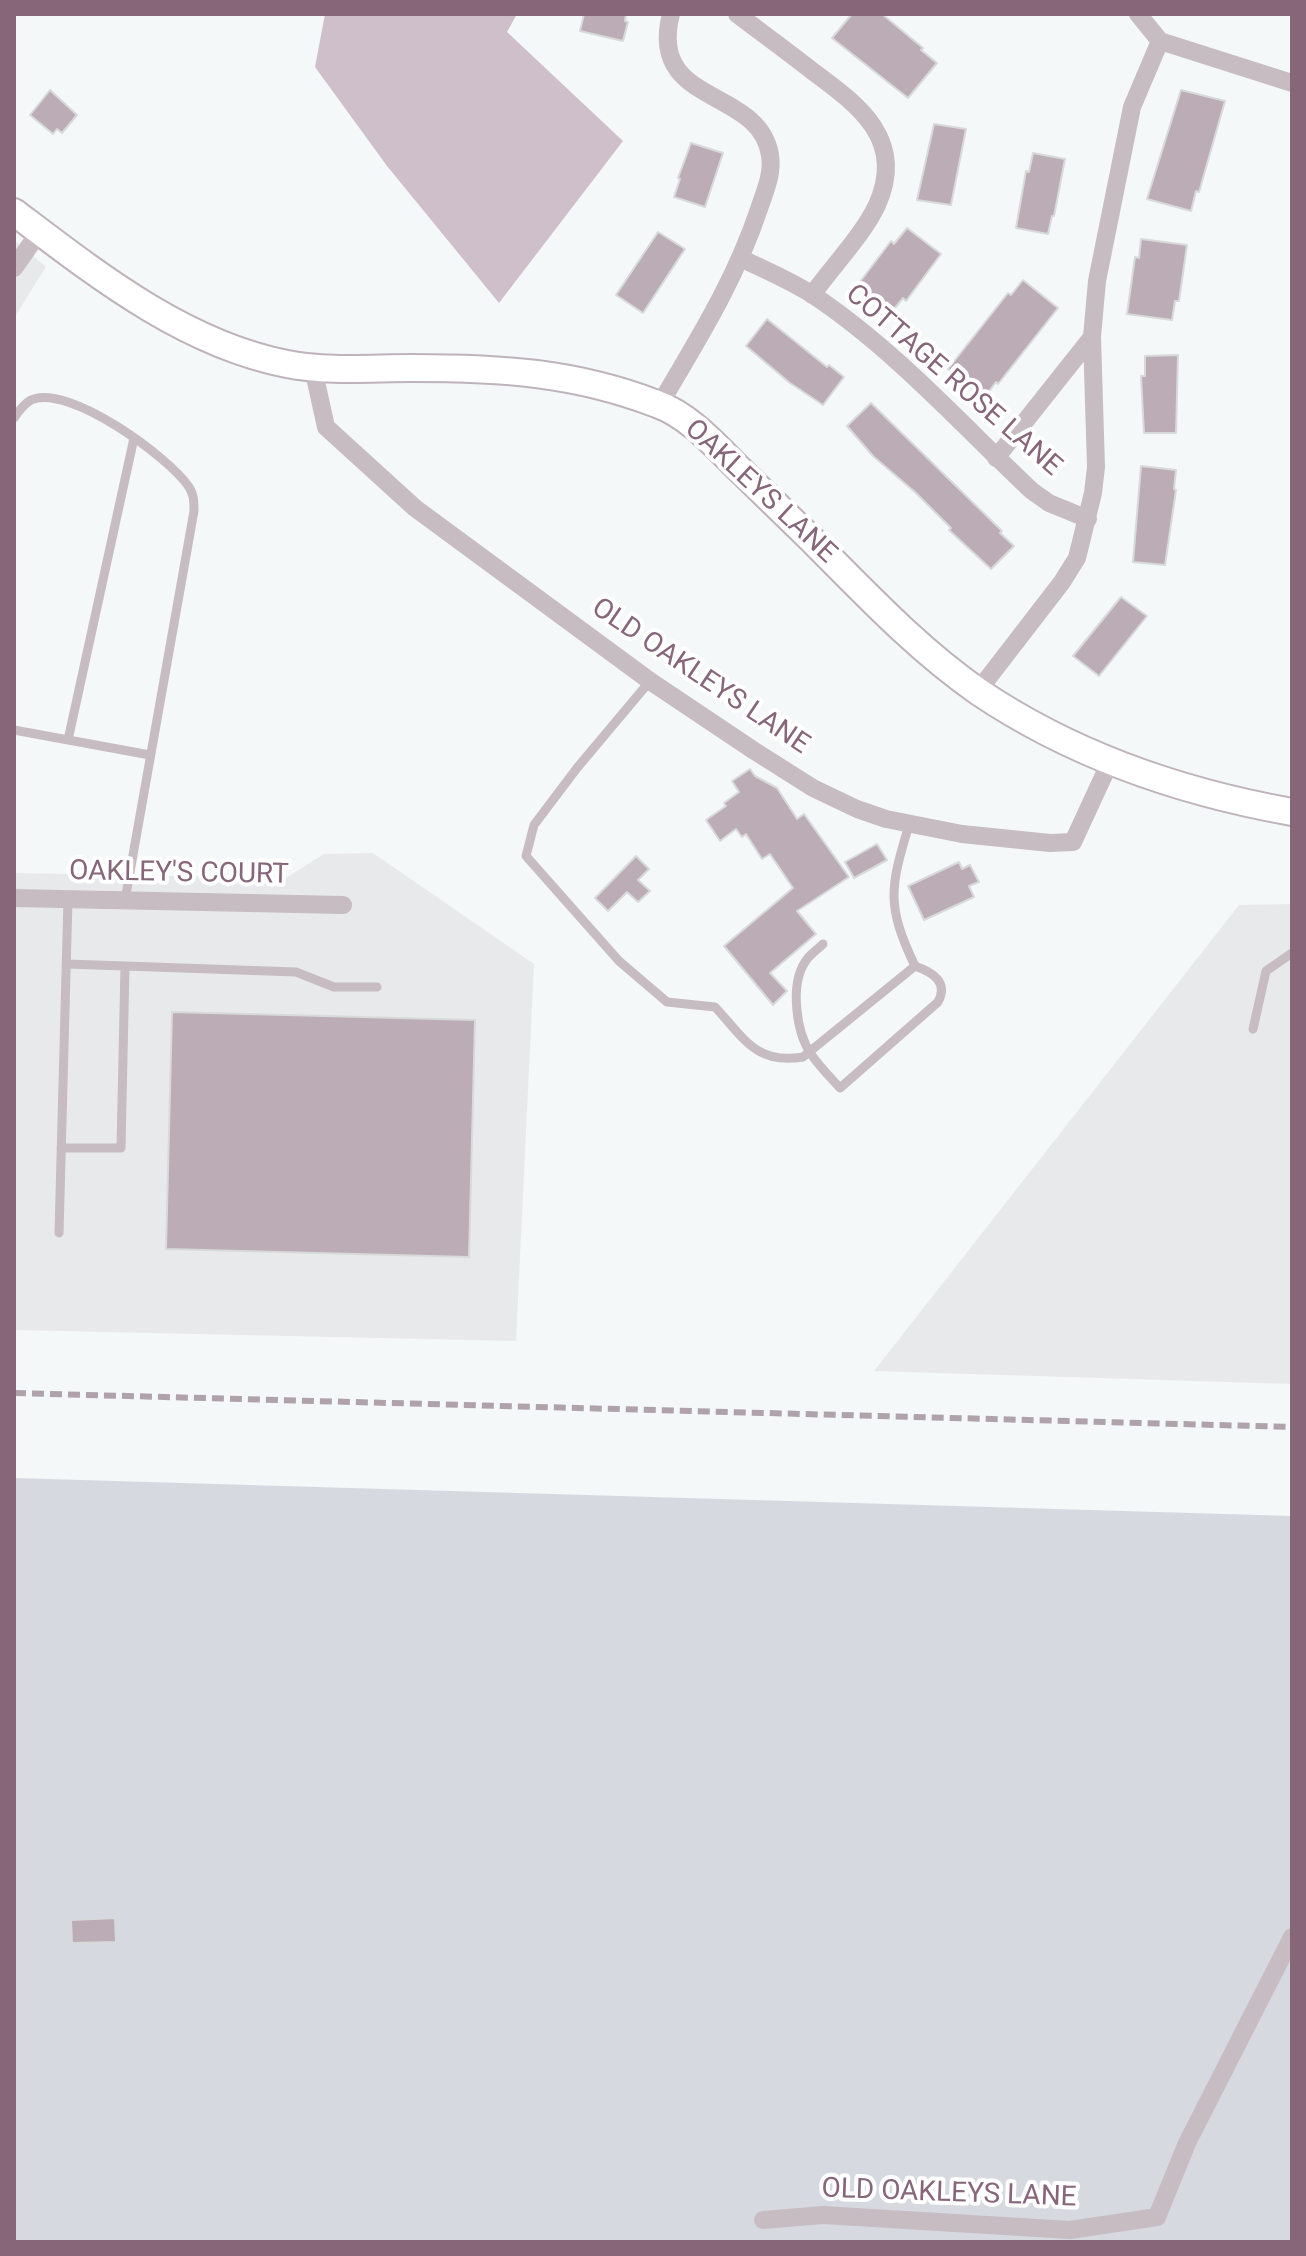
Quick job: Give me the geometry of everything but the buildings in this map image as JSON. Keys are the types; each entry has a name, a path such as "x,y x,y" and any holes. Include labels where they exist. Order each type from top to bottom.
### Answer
{"street":[{"path":"660,404 742,259 771,168 766,141 752,120 695,87 682,77 673,64 667,35 671,14"},
{"path":"737,14 863,110 872,120 885,155 886,176 877,205 812,295"},
{"path":"1138,14 1160,41 1292,83"},
{"path":"978,691 1070,571 1088,519 1096,467 1092,337 1097,281 1132,107 1160,41"},
{"name":"OAKLEYS LANE","path":"14,212 103,277 189,329 249,355 313,368 486,368 527,371 558,375 660,404 707,438 916,641 978,691 1030,723 1110,762 1193,791 1292,812"},
{"path":"14,268 40,231"},
{"name":"COTTAGE ROSE LANE","path":"742,259 812,295 894,359 1032,491 1049,503 1088,519"},
{"path":"996,458 1092,337"},
{"name":"OLD OAKLEYS LANE","path":"313,368 326,427 415,508 650,681 813,788 857,809 909,825 977,836 1050,843 1073,842 1110,762"},
{"name":"OAKLEY'S COURT","path":"14,898 343,905"},
{"name":"OLD OAKLEYS LANE","path":"763,2220 823,2215 1070,2230 1157,2217 1193,2130 1292,1937"}],"lane":[{"path":"14,418 31,400 48,398 82,406 134,438 187,484 194,497 125,901"},
{"path":"68,740 134,438"},
{"path":"650,681 534,825 526,856 619,961 667,1002 715,1007 755,1050 781,1061 803,1057 915,966"},
{"path":"14,730 150,755"},
{"path":"823,944 804,963 797,992 802,1034 809,1052 840,1088 938,1002 942,995 940,981 933,973 915,966 893,909 894,877 909,825"},
{"path":"59,1233 68,899"},
{"path":"1253,1029 1266,971 1292,953"},
{"path":"66,964 296,972 334,987 377,987"},
{"path":"61,1148 121,1148 125,966"}],"shaded area":[{"path":"325,14 517,14 507,32 623,141 499,303 387,166 315,67"},
{"path":"14,240 46,267 14,318"},
{"path":"373,853 534,964 516,1341 14,1330 14,873 286,878 324,854"},
{"path":"1292,904 1292,1384 874,1371 1239,905"},
{"path":"14,1478 1292,1516 1292,2242 14,2242"}],"railway":[{"path":"14,1393 1292,1427"}]}
